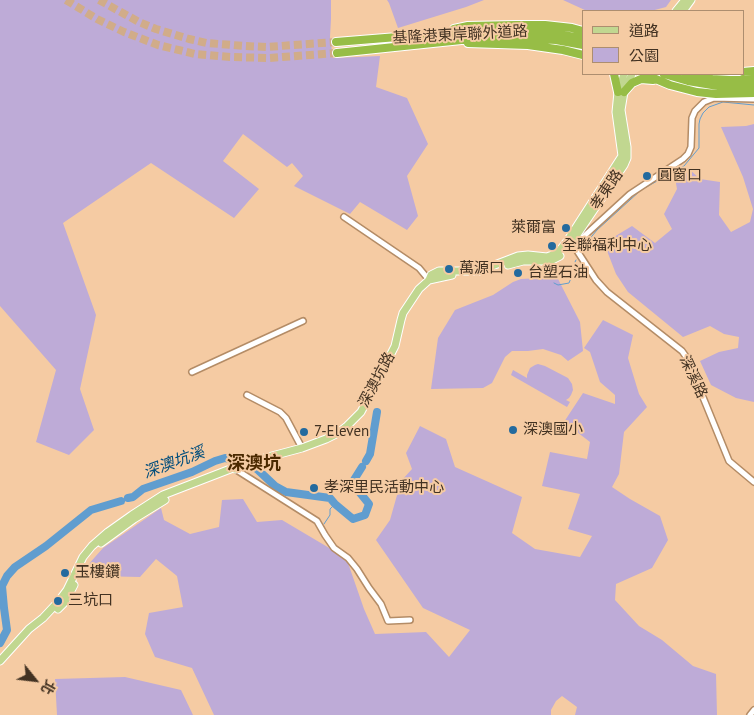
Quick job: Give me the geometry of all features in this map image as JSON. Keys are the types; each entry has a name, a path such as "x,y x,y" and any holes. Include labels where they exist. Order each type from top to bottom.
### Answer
{"highway":[{"path":"422,35 468,26 545,25 582,31"},
{"name":"基隆港東岸聯外道路","path":"336,42 422,35 534,31 582,38"},
{"name":"基隆港東岸聯外道路","path":"337,53 497,37 556,40 582,45"},
{"path":"446,42 528,44 582,55"},
{"path":"614,75 621,92 632,83 641,79 716,94 754,93"},
{"path":"646,75 670,85"},
{"path":"688,76 730,80 754,79"},
{"path":"688,76 718,86 740,87 754,85"}],"main road":[{"path":"677,10 685,0"},
{"name":"孝東路","path":"570,242 622,156 616,112 624,75"},
{"name":"孝東路","path":"621,92 631,75"},
{"path":"429,280 452,275 481,275 523,260 552,260 564,252 570,242"},
{"name":"深澳坑路","path":"0,661 29,629 43,618 52,615 65,602 97,546 134,519 166,499 232,472 237,468 326,439 347,426 361,412 395,346 403,313 419,289 429,280"}],"street":[{"path":"570,242 582,238 630,194 688,154 691,148 692,118 695,111 704,102 714,98 754,99"},
{"path":"344,217 419,268 429,280"},
{"name":"深溪路","path":"570,242 596,280 607,292 687,358 729,461 754,482"},
{"path":"192,372 303,321"},
{"path":"248,395 280,412 286,418 302,448"},
{"path":"237,468 317,520 324,535 334,548 348,558 357,569 381,604 388,621 410,620"},
{"path":"750,715 754,710"}],"green space":[{"path":"0,0 331,0 330,37 333,58 380,56 376,87 407,98 428,144 407,176 418,216 407,230 360,202 350,214 294,186 303,176 292,163 287,167 243,134 223,161 259,189 234,218 151,163 63,223 96,315 80,389 94,430 69,455 36,442 56,370 0,306"},
{"path":"387,0 484,0 398,28"},
{"path":"563,0 671,0 666,7 655,10 585,10"},
{"path":"754,124 754,402 736,398 711,385 700,361 719,352 738,348 739,337 724,334 710,326 683,337 628,292 616,274 604,243 632,226 655,243 672,229 664,214 677,189 675,178 689,169 700,179 720,182 719,215 731,232 750,222 753,209 743,177 721,127"},
{"path":"557,277 580,322 583,351 568,361 561,355 543,349 512,351 505,357 492,383 483,388 431,389 438,338 455,310 493,295 521,279"},
{"path":"603,320 633,335 628,358 639,394 647,407 624,432 619,474 612,487 660,516 668,540 652,568 616,584 615,600 639,626 662,640 693,666 716,674 717,715 575,715 577,707 562,696 556,701 551,710 551,715 214,715 192,668 155,657 145,634 149,613 183,607 177,576 156,559 140,577 94,576 87,566 103,548 161,508 164,520 190,534 219,527 222,500 243,499 257,522 282,520 347,560 375,634 426,632 449,657 470,630 423,608 376,540 390,520 401,481 412,469 406,453 420,426 446,439 455,467 522,497 512,533 535,549 580,557 592,536 568,529 580,494 542,486 550,452 587,459 590,442 564,422 583,393 615,404 615,395 600,382 590,352 584,348"},
{"path":"538,364 568,378 573,390 566,400 570,402 567,407 511,375 513,370 527,378 530,368"},
{"path":"125,677 181,690 193,715 57,715 55,679"}],"waterway":[{"path":"582,248 597,230 641,190 684,166 699,148 700,119 709,107 723,102 754,105"},
{"path":"554,283 558,285 569,283 571,278 570,272 576,260"},
{"name":"深澳坑溪","path":"366,461 370,454 377,412"},
{"name":"深澳坑溪","path":"128,498 133,497 143,489 225,458 236,460 257,469 275,486 286,492 330,498 353,519 365,515 369,504 352,483 362,467"},
{"name":"深澳坑溪","path":"0,643 7,630 2,586 7,576 15,567 46,546 91,510 121,501"},
{"path":"324,524 330,515 330,509 335,504"}],"tunnel":[{"path":"66,0 97,19 124,32 158,45 195,54 269,58 337,53"},
{"path":"99,0 156,29 207,43 266,47 336,42"}],"place":[{"name":"圓窗口","path":"647,176"},
{"name":"萊爾富","path":"566,228"},
{"name":"全聯福利中心","path":"552,246"},
{"name":"萬源口","path":"449,269"},
{"name":"台塑石油","path":"518,273"},
{"name":"深澳國小","path":"513,430"},
{"name":"7-Eleven","path":"304,432"},
{"name":"孝深里民活動中心","path":"314,488"},
{"name":"玉樓鑽","path":"65,573"},
{"name":"三坑口","path":"58,601"}],"district":[{"name":"深澳坑","path":"254,464"}]}
